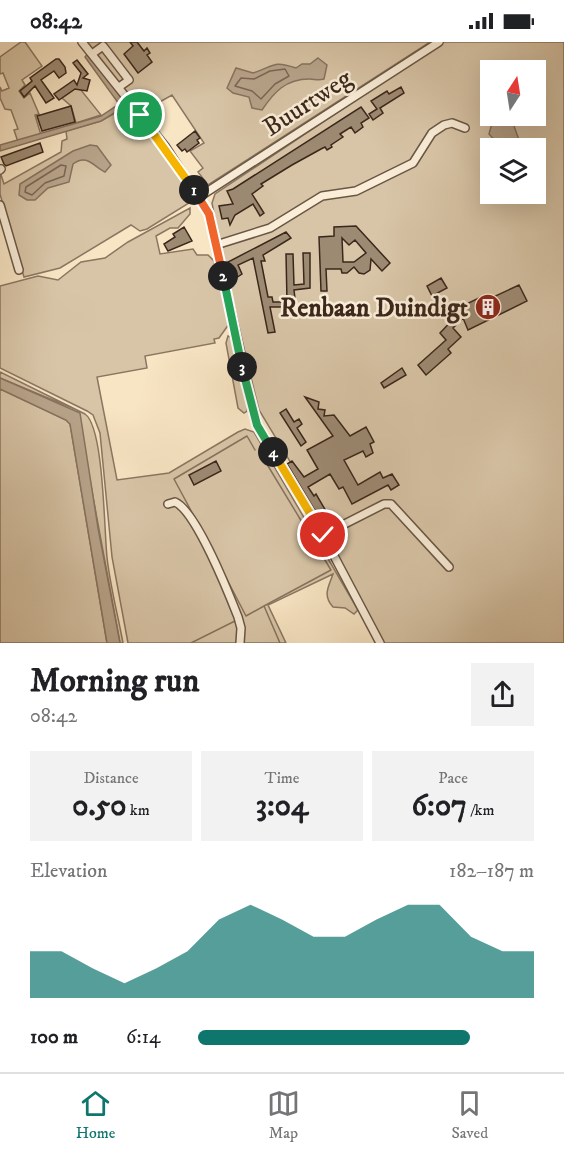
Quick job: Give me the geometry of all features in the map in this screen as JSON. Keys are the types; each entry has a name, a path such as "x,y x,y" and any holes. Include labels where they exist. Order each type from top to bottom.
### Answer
{"street":[{"path":"82,42 136,110 209,214 257,425 323,535 380,643"},
{"name":"Buurtweg","path":"199,197 438,42"},
{"path":"92,54 103,46 129,80 119,87"},
{"path":"136,110 147,103 156,106"},
{"path":"216,245 270,228 322,196 356,191 413,163 432,133 444,125 452,123 465,128"},
{"path":"0,205 19,270"},
{"path":"257,425 264,420"},
{"path":"168,504 175,502 183,507 206,545 238,617 241,628 240,643"},
{"path":"323,535 384,504 391,504 448,567"}],"shaded area":[{"path":"21,42 25,42 42,66 22,80 25,85 19,91 24,98 30,93 39,114 35,115 41,135 18,142 14,130 18,129 11,110 5,109 0,98 0,87 2,91 9,88 3,73 0,74 0,57"},
{"path":"85,42 430,42 208,185 198,172 203,168 190,151 204,143 172,95 142,112"},
{"path":"443,42 564,42 564,643 383,643 328,537 327,523 259,410 219,249 219,240 214,230 217,229 212,203 215,194"},
{"path":"76,88 81,90 101,115 76,123 71,106 62,98"},
{"path":"130,104 194,196 189,203 147,229 140,231 131,225 60,268 24,277 0,194 0,172 4,184 61,152 62,141 67,139 66,131 101,121"},
{"path":"190,208 190,214 178,228 170,228 156,236 160,254 193,249 197,255 208,255 214,261 229,324 219,338 214,339 215,343 145,356 147,368 97,377 117,480 169,473 238,432 245,429 254,432 358,610 354,614 345,608 333,607 330,603 327,590 333,574 268,605 286,643 128,643 112,557 100,433 93,415 0,368 0,286 38,276 58,280 81,262 105,258 128,242"},
{"path":"228,336 234,339 248,405 244,413 238,408 226,343"},
{"path":"0,372 76,410 0,378"},
{"path":"0,389 70,424 107,643 0,643"},
{"path":"77,410 85,414 91,423 100,458 108,568 123,643 120,643"}],"water":[{"path":"89,52 130,104 101,121 0,151 0,145 101,116 119,104 85,57"},
{"path":"318,58 327,65 324,79 301,80 287,84 276,92 262,110 252,108 249,97 233,93 227,88 236,68 253,73 278,64 296,68 302,64 310,64"},
{"path":"491,126 514,126 518,138 493,138 489,134"},
{"path":"90,145 97,146 111,165 105,172 86,160 78,161 73,164 69,182 48,188 35,200 27,200 19,195 20,184 73,151"},
{"path":"0,378 80,413 98,528 120,643 107,643 70,424 0,389"}],"building":[{"path":"130,42 137,42 144,51 147,48 150,53 147,55 152,62 138,73 124,54 133,46"},
{"path":"59,59 65,67 66,73 59,78 54,71 41,80 54,98 46,103 35,86 24,97 20,91 32,81 30,78"},
{"path":"77,60 88,74 83,78 90,80 87,91 75,89 59,100 54,94 74,80 77,85 81,73 73,63"},
{"path":"401,87 404,93 380,108 383,113 373,120 369,114 377,109 371,101 387,91 389,94"},
{"path":"71,106 75,122 42,131 37,116"},
{"path":"361,107 369,118 361,123 363,127 355,133 351,127 340,134 343,137 331,145 332,147 327,150 325,147 321,149 261,184 263,186 252,194 264,213 260,216 253,204 235,215 230,225 228,218 222,219 219,206 233,204 227,191"},
{"path":"195,131 200,138 197,140 199,143 187,152 185,149 182,151 177,145"},
{"path":"40,143 43,152 6,166 4,164 1,157"},
{"path":"356,226 390,263 382,271 371,259 370,270 364,274 359,273 354,267 347,273 342,273 341,269 326,269 327,291 321,291 319,237 334,236 334,227","holes":["342,238 349,245 355,240 366,253 354,262 343,262"]},
{"path":"184,227 192,241 168,251 164,244"},
{"path":"286,232 291,238 263,255 265,261 261,261 268,297 272,297 273,302 287,302 286,254 293,254 294,285 304,284 303,253 310,253 310,288 294,290 296,307 270,307 275,332 268,333 253,258 238,265 242,274 236,278 228,262"},
{"path":"441,278 447,288 432,296 427,286"},
{"name":"Renbaan Duindigt","path":"519,285 527,301 468,330 463,318 453,328 461,337 448,349 451,353 426,375 418,365 446,340 440,333 458,314 456,309 485,295 487,300"},
{"path":"402,368 406,375 384,388 381,383"},
{"path":"305,397 319,402 318,409 325,410 324,416 334,415 350,436 366,427 374,442 370,444 373,453 366,457 363,451 344,460 358,485 380,472 383,478 392,474 399,485 391,490 388,485 352,504 343,487 339,489 330,474 308,487 314,496 316,494 330,518 320,519 287,464 292,461 304,477 318,469 307,450 333,436"},
{"path":"286,409 294,422 299,419 302,424 297,428 306,442 301,446 280,413"},
{"path":"216,461 221,471 194,485 189,475"}],"waterway":[{"path":"195,518 174,479 247,436 255,450"},
{"path":"264,606 331,570 265,461"},
{"path":"219,564 246,616 264,606 280,643"},
{"path":"191,643 235,621"}],"place":[{"name":"Renbaan Duindigt","path":"488,307"}],"route":[{"path":"140,115 165,146 209,214 250,403 257,425 323,535"}]}
